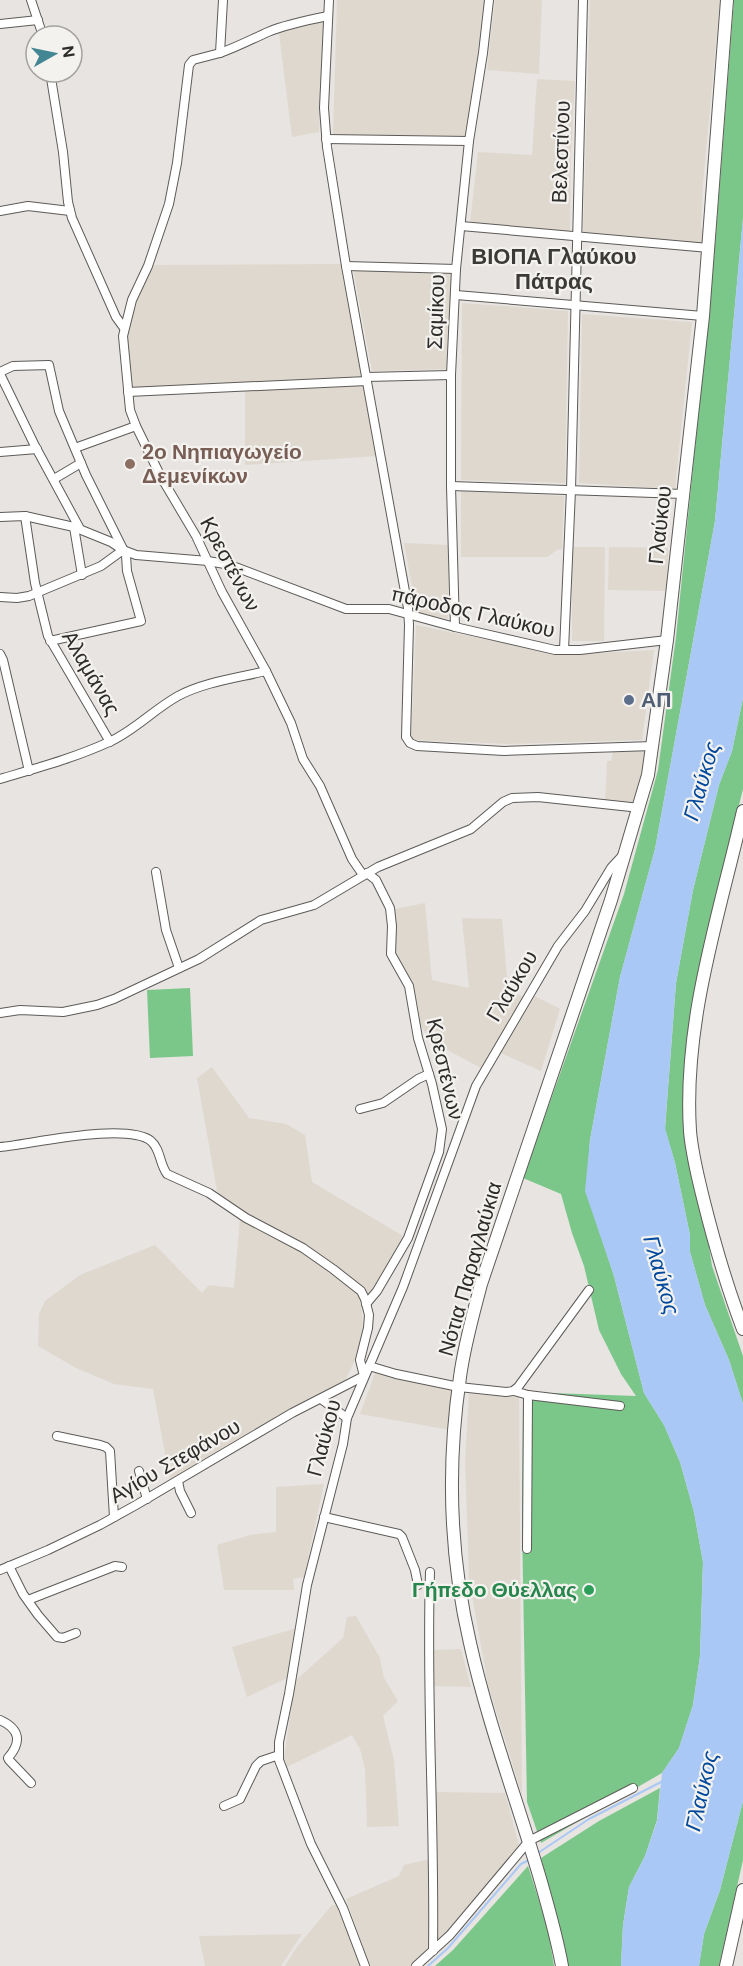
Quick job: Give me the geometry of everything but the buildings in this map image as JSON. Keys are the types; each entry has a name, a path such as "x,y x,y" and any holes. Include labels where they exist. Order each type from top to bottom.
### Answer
{"main road":[{"name":"Γλαύκου","path":"627,850 640,808 653,746 667,640 703,316 727,0"},
{"path":"743,812 709,947 694,1038 690,1094 690,1130 695,1169 720,1266 743,1329"},
{"name":"Νότια Παραγλαύκια","path":"562,1966 532,1851 470,1644 458,1576 453,1516 453,1444 459,1387 469,1330 495,1239 627,850"},
{"path":"726,1966 743,1890"}],"street":[{"path":"31,0 39,24"},
{"path":"223,0 220,53 294,23 328,16"},
{"path":"328,0 324,108 326,139 346,266 409,616 406,737 410,743 426,747 504,751 653,746"},
{"name":"Σαμίκου","path":"455,627 451,375 456,269 469,141 489,0"},
{"name":"Βελεστίνου","path":"564,650 571,490 583,0"},
{"path":"0,24 38,20"},
{"name":"Κρεστένων","path":"220,53 193,60 189,64 177,163 169,204 148,266 132,300 124,328 123,340 130,410 161,477 196,536 222,592 288,715 303,759 320,786 352,859 365,874 376,880 390,908 391,954 409,986 418,1038 442,1129 439,1152 408,1238 377,1291 366,1304"},
{"path":"52,84 70,211 76,230 116,317 124,328"},
{"path":"326,139 469,141"},
{"path":"0,211 28,206 70,211"},
{"path":"461,226 709,248"},
{"path":"346,266 456,269"},
{"path":"456,295 703,316"},
{"path":"50,641 141,621 127,571 126,558 57,408 49,365 13,366 0,373 77,528 82,575"},
{"path":"128,392 451,375"},
{"path":"75,448 136,426"},
{"path":"0,452 37,449"},
{"path":"54,479 81,463"},
{"path":"451,486 683,494"},
{"name":"πάροδος Γλαύκου","path":"0,517 25,516 77,528 111,542 123,550 147,556 208,561 238,567 346,609 388,609 555,650 667,640"},
{"name":"Αλαμάνας","path":"25,516 38,593 50,641 110,742"},
{"path":"0,597 23,598 38,593 110,561 123,550"},
{"path":"0,654 29,771"},
{"path":"0,779 110,742 158,708 188,692 266,671"},
{"path":"0,1013 20,1010 58,1013 114,999 216,949 261,920 314,905 365,874 471,829 502,802 512,798 538,797 640,808"},
{"name":"Γλαύκου","path":"365,1966 343,1908 309,1838 279,1755 279,1742 307,1585 343,1444 347,1418 403,1287 476,1086 558,946 585,910 610,868 627,850"},
{"path":"156,872 166,930 179,968"},
{"path":"360,1109 383,1103 429,1074"},
{"path":"0,1147 54,1137 127,1134 144,1137 158,1149 163,1167 169,1176 201,1189 246,1218 303,1248 361,1291 369,1318 360,1364 364,1376"},
{"path":"514,1391 589,1290"},
{"path":"369,1365 396,1374 459,1387 514,1391 528,1395 620,1406"},
{"name":"Αγίου Στεφάνου","path":"0,1570 67,1541 114,1517 292,1413 364,1376"},
{"path":"527,1549 528,1395"},
{"path":"321,1399 347,1418"},
{"path":"57,1436 106,1447 111,1451 114,1517"},
{"path":"139,1471 147,1499"},
{"path":"178,1481 180,1491 191,1513"},
{"path":"324,1516 399,1534 415,1570 418,1585"},
{"path":"9,1566 23,1594 57,1637 63,1638 76,1633"},
{"path":"28,1600 115,1566 122,1567"},
{"path":"430,1572 428,1656 433,1951"},
{"path":"0,1720 10,1726 17,1737 17,1747 8,1758 31,1783"},
{"path":"224,1806 240,1799 256,1766 261,1761 279,1755"},
{"path":"416,1966 532,1851 633,1788"}],"shaded area":[{"path":"337,0 484,0 468,138 333,135"},
{"path":"495,0 542,0 539,74 487,70"},
{"path":"590,0 720,0 703,184 701,227 704,232 704,241 700,243 583,232"},
{"path":"323,20 319,132 292,137 279,33 298,25"},
{"path":"537,79 575,81 570,231 470,223 478,152 532,155"},
{"path":"342,264 365,379 130,389 124,340 131,309 151,265"},
{"path":"353,269 452,272 450,369 372,371"},
{"path":"462,303 568,311 565,483 461,480"},
{"path":"582,314 692,322 675,489 579,483"},
{"path":"365,384 378,456 245,465 245,389"},
{"path":"461,491 564,496 562,549 547,557 461,557"},
{"path":"404,543 449,545 448,619 417,613"},
{"path":"572,547 605,547 604,641 572,641"},
{"path":"609,547 668,548 668,591 608,590"},
{"path":"416,625 560,655 654,650 642,740 508,744 411,740"},
{"path":"651,751 640,805 605,802 607,761 611,761 613,752"},
{"path":"425,903 432,980 469,988 462,918 502,919 508,988 524,998 515,1016 511,1016 483,1069 434,1043 428,1037 419,1022 420,1017 412,980 394,956 395,909"},
{"path":"535,996 560,1009 541,1071 501,1053"},
{"path":"212,1067 249,1118 286,1124 305,1135 312,1182 405,1237 370,1295 352,1279 218,1196 197,1078"},
{"path":"240,1218 302,1251 361,1294 363,1334 360,1349 343,1385 265,1423 170,1480 153,1389 114,1384 76,1368 38,1346 39,1314 45,1301 80,1275 155,1245 202,1293 209,1285 234,1288"},
{"path":"375,1373 454,1391 450,1430 360,1414"},
{"path":"469,1394 519,1397 522,1795 488,1685 469,1579 465,1459"},
{"path":"324,1484 304,1577 293,1579 294,1590 224,1590 217,1545 250,1535 276,1532 276,1487"},
{"path":"356,1616 380,1658 384,1678 398,1701 383,1716 394,1760 399,1826 367,1827 365,1769 360,1749 352,1735 287,1767 284,1758 295,1681 343,1638 347,1617"},
{"path":"297,1628 287,1678 247,1697 232,1647"},
{"path":"461,1649 471,1687 433,1686 431,1650"},
{"path":"435,1792 505,1793 519,1845 436,1945"},
{"path":"430,1859 431,1950 413,1966 370,1966 346,1899 399,1876 404,1865"},
{"path":"332,1905 336,1905 361,1966 285,1966 296,1948"},
{"path":"302,1934 281,1966 205,1966 199,1936"}],"green space":[{"path":"734,0 743,0 743,218 715,521 655,849 620,977 590,1140 586,1191 614,1276 644,1393 664,1425 680,1462 694,1512 703,1562 700,1656 693,1705 679,1748 662,1773 541,1843 527,1802 522,1525 523,1392 636,1396 621,1374 599,1330 584,1266 561,1194 523,1178 624,894 658,770 676,637 714,259"},
{"path":"743,698 743,789 709,926 688,1113 712,1266 743,1356 743,1404 729,1360 705,1305 690,1252 690,1235 675,1163 665,1129 676,983 693,890 719,785 732,751"},
{"path":"190,988 193,1056 150,1058 147,990"},
{"path":"660,1788 657,1820 645,1856 629,1887 623,1925 621,1966 568,1966 541,1858 599,1821"},
{"path":"743,1801 743,1860 719,1966 699,1966 704,1934 720,1890"},
{"path":"528,1866 548,1929 554,1966 435,1966 453,1950"}],"water":[{"name":"Γλαύκος","path":"743,218 743,698 732,751 719,785 693,890 676,983 665,1128 690,1235 690,1252 705,1305 729,1360 743,1404 743,1801 720,1890 704,1934 699,1966 621,1966 623,1925 629,1887 645,1856 657,1821 662,1773 679,1748 693,1705 700,1656 703,1562 694,1512 680,1462 664,1425 644,1393 614,1276 585,1191 590,1140 620,977 655,849 715,521"}],"waterway":[{"path":"538,1853 589,1819 663,1781"},
{"path":"428,1966 448,1948 521,1864 529,1860"}],"place":[{"name":"2ο Νηπιαγωγείο Δεμενίκων","path":"130,464"},
{"name":"ΑΠ","path":"629,700"},
{"name":"Γήπεδο Θύελλας","path":"589,1590"}],"district":[{"name":"ΒΙΟΠΑ Γλαύκου Πάτρας","path":"554,268"}]}
